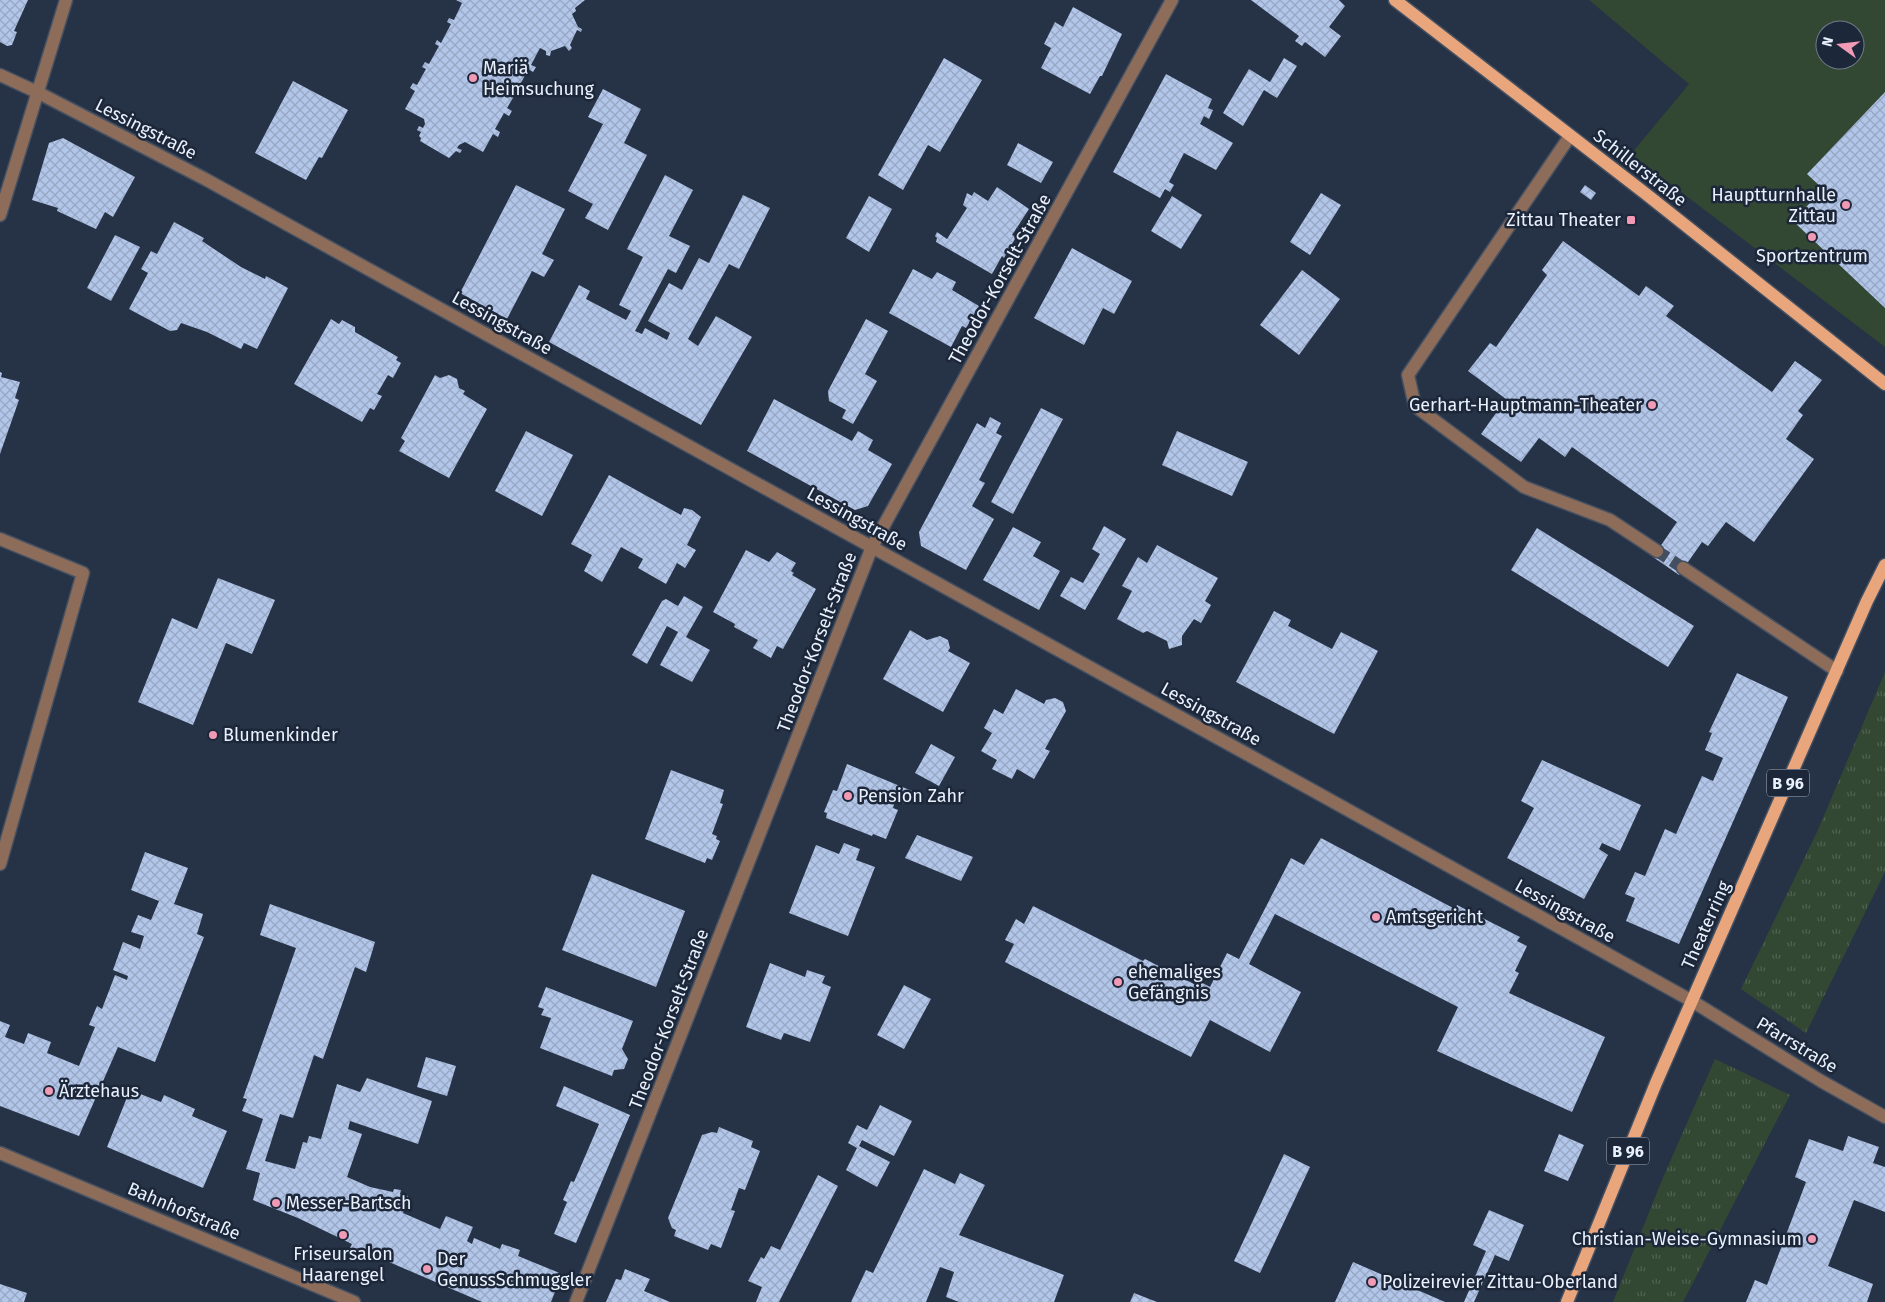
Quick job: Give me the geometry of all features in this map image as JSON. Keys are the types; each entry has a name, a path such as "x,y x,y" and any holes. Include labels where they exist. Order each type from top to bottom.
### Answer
{"main road":[{"name":"Schillerstraße","path":"1395,0 1646,194 1885,384"},
{"name":"Theaterring","path":"1568,1302 1652,1092 1885,565"}],"street":[{"path":"0,215 66,0"},
{"name":"Theodor-Korselt-Straße","path":"576,1302 872,547 1172,0"},
{"name":"Lessingstraße","path":"0,75 37,92 222,188 1692,1001"},
{"path":"1570,136 1408,375 1415,406 1524,487 1610,520 1657,552"},
{"path":"0,539 83,573 0,864"},
{"path":"1683,568 1837,671"},
{"name":"Pfarrstraße","path":"1692,1001 1821,1081 1885,1118"},
{"name":"Bahnhofstraße","path":"0,1153 354,1302"}],"green space":[{"name":"Sportzentrum","path":"1589,0 1885,0 1885,347 1631,154 1689,84"},
{"path":"1885,672 1885,872 1806,1033 1741,989 1817,832"},
{"path":"1715,1059 1790,1095 1683,1302 1613,1302 1662,1180"}],"building":[{"path":"0,0 28,0 14,31 17,32 12,45 7,46 0,42"},
{"name":"Mariä Heimsuchung","path":"456,0 585,0 575,8 576,11 572,14 578,27 582,29 581,32 577,30 570,45 572,48 569,51 565,46 551,51 550,56 546,55 546,51 540,48 531,65 536,67 533,72 528,69 519,87 524,89 522,93 517,91 507,108 512,111 509,116 504,113 495,129 500,132 498,137 493,134 483,152 465,142 457,148 462,150 460,153 456,151 449,158 420,141 421,138 419,136 421,132 417,130 419,126 423,128 425,124 424,119 405,109 415,91 410,88 413,83 417,85 426,69 422,67 425,62 429,64 439,46 435,44 437,40 441,43 451,24 447,22 449,18 454,20 462,3"},
{"path":"1251,0 1339,0 1345,6 1329,27 1341,36 1325,57 1305,42 1302,46 1295,41 1299,36"},
{"path":"1073,7 1122,34 1102,76 1100,76 1090,94 1041,68 1051,48 1044,44 1055,22 1063,27"},
{"path":"944,58 982,80 940,152 928,145 903,190 878,175"},
{"path":"1284,58 1297,66 1277,98 1264,90 1243,126 1223,113 1249,69 1270,82"},
{"path":"1166,74 1212,99 1208,108 1213,110 1209,119 1204,116 1200,124 1233,143 1216,170 1184,153 1169,182 1174,185 1170,192 1165,189 1160,198 1113,172"},
{"path":"293,81 348,110 322,158 319,157 306,180 255,153"},
{"path":"603,89 641,109 624,143 647,155 608,230 585,218 593,204 568,191 603,124 588,117"},
{"name":"Hauptturnhalle Zittau","path":"1885,92 1885,308 1793,221 1823,189 1807,174"},
{"path":"63,138 135,177 113,217 105,212 96,229 57,211 58,208 32,200 49,143"},
{"path":"1018,143 1053,162 1041,183 1007,165"},
{"path":"665,175 693,190 669,236 690,246 676,273 668,269 635,331 642,334 645,328 667,340 670,333 648,321 669,283 682,290 699,258 709,263 743,195 770,208 739,269 729,264 688,339 698,346 716,316 752,337 701,425 549,342 579,285 590,291 586,299 626,320 631,311 619,305 643,257 627,249"},
{"path":"516,185 565,209 542,254 554,260 544,277 532,271 507,319 460,293"},
{"path":"1585,185 1596,193 1591,200 1580,192"},
{"path":"997,187 1029,209 1012,235 1016,237 992,274 936,242 937,238 935,236 937,232 947,239 967,208 963,205 967,193 972,196 974,192 988,201"},
{"path":"1321,193 1341,205 1310,255 1290,242"},
{"path":"869,196 892,209 869,252 846,238"},
{"path":"1172,196 1202,215 1181,249 1151,231"},
{"path":"174,222 204,238 202,241 241,267 265,279 266,276 288,288 257,349 244,343 241,349 207,332 181,323 177,330 170,331 129,309 148,273 141,269 151,251 157,254"},
{"path":"115,235 140,247 111,301 87,288"},
{"name":"Gerhart-Hauptmann-Theater","path":"1563,241 1639,296 1646,286 1674,306 1666,316 1772,392 1795,361 1822,380 1798,411 1803,415 1786,439 1814,459 1754,542 1726,522 1708,546 1702,542 1679,575 1653,557 1677,522 1572,447 1565,457 1539,438 1521,462 1481,434 1506,399 1468,371 1490,343 1496,347 1547,275 1542,270"},
{"path":"1072,248 1132,281 1114,314 1103,308 1084,345 1034,318"},
{"path":"913,269 932,279 937,272 956,282 952,290 979,306 966,328 962,326 951,347 889,313"},
{"path":"1302,270 1340,299 1299,355 1260,325"},
{"path":"331,319 339,324 342,320 355,327 355,332 398,357 396,360 401,363 393,378 388,375 377,394 382,396 374,410 370,408 362,422 294,384"},
{"path":"866,319 888,331 865,374 877,381 853,424 842,418 846,410 829,401 828,391"},
{"path":"0,372 2,373 1,377 20,382 15,398 19,400 0,454"},
{"path":"435,375 440,378 449,375 457,379 459,388 465,391 463,394 487,409 449,478 399,451 405,441 401,438"},
{"path":"774,399 852,441 858,431 873,440 868,450 892,464 868,506 855,510 747,451"},
{"path":"1041,408 1063,419 1013,514 991,502"},
{"path":"990,417 1001,423 996,433 1002,436 979,480 985,483 972,506 994,519 966,570 921,546 919,532 977,423 985,428"},
{"path":"526,431 573,455 542,516 495,491"},
{"path":"1177,431 1248,462 1232,496 1162,465"},
{"path":"609,475 681,515 684,508 692,510 701,517 687,545 696,550 685,568 677,563 666,584 638,568 643,559 621,547 602,582 584,571 592,555 571,544"},
{"path":"1104,526 1126,539 1085,610 1060,596 1071,577 1083,583 1100,554 1092,549"},
{"path":"1013,527 1041,542 1033,556 1060,571 1039,610 983,580"},
{"path":"1537,528 1694,626 1668,667 1511,570"},
{"path":"1157,545 1218,578 1205,601 1211,605 1201,623 1194,619 1182,636 1182,645 1169,649 1167,641 1147,631 1143,633 1117,619 1132,591 1122,586 1138,557 1147,563"},
{"path":"746,550 769,562 777,552 796,563 791,571 794,573 792,575 816,589 783,649 777,646 771,658 753,648 758,640 734,627 735,624 713,612"},
{"path":"218,578 275,600 252,654 226,643 193,725 138,702 172,618 197,629"},
{"path":"684,596 703,607 686,637 710,650 692,682 660,665 678,632 667,626 647,664 632,655 662,601 666,599 678,606"},
{"path":"1274,611 1291,620 1288,626 1332,649 1341,632 1378,651 1334,734 1236,682"},
{"path":"910,630 927,640 940,636 948,640 950,648 948,651 970,663 943,712 883,679"},
{"path":"1737,673 1788,697 1679,944 1626,921 1635,898 1625,894 1635,872 1645,876 1665,829 1676,834 1702,776 1713,781 1723,758 1705,750 1712,733 1709,732"},
{"path":"1016,689 1044,704 1046,700 1055,698 1063,702 1066,711 1045,749 1050,751 1034,779 1017,769 1012,779 992,769 997,760 981,751 992,733 984,728 994,709 1003,714"},
{"path":"931,744 955,757 939,786 915,773"},
{"path":"1542,760 1641,805 1620,851 1602,843 1599,849 1608,855 1584,899 1507,858 1534,808 1521,801"},
{"path":"847,764 912,791 906,804 895,801 893,808 898,810 886,839 873,834 872,836 826,818 827,813 824,812 833,790 837,791"},
{"path":"671,770 724,790 720,803 723,804 712,834 717,836 716,839 720,841 712,860 707,858 705,863 645,839"},
{"path":"917,835 973,857 961,881 905,858"},
{"path":"1321,838 1455,909 1457,905 1520,937 1517,941 1527,946 1515,971 1519,973 1509,993 1605,1037 1572,1112 1437,1051 1458,1007 1275,914 1249,964 1301,992 1270,1052 1210,1020 1191,1057 1005,962 1014,944 1005,940 1016,919 1024,924 1033,906 1143,961 1145,959 1194,984 1197,980 1210,987 1227,953 1239,959 1291,858 1304,865"},
{"path":"844,843 860,849 856,860 875,867 848,936 789,913 816,845 839,854"},
{"path":"145,852 188,868 174,904 203,914 197,934 204,937 155,1062 118,1047 79,1136 0,1106 0,1021 10,1025 5,1037 24,1044 28,1033 51,1042 47,1053 79,1066 95,1027 89,1025 97,1006 102,1009 115,975 127,980 128,976 113,970 123,942 140,949 144,936 131,932 138,915 151,920 159,901 131,890"},
{"path":"592,874 685,911 656,987 562,950"},
{"path":"270,904 375,942 366,972 355,967 323,1059 314,1055 293,1118 280,1114 265,1161 295,1169 303,1142 307,1143 309,1136 321,1139 337,1084 360,1092 367,1078 432,1101 418,1144 350,1121 348,1129 362,1134 347,1177 370,1187 393,1192 394,1189 401,1190 400,1194 408,1196 403,1213 440,1229 446,1216 473,1227 467,1241 472,1244 474,1238 500,1249 502,1244 520,1250 518,1256 562,1274 551,1302 482,1302 389,1262 350,1248 352,1244 298,1218 253,1200 260,1173 246,1169 263,1119 242,1111 247,1099 243,1098 296,948 260,935"},
{"path":"770,963 805,977 807,970 825,976 822,983 831,987 810,1042 784,1033 781,1040 746,1027"},
{"path":"904,985 931,999 904,1049 877,1035"},
{"path":"546,987 633,1021 622,1049 628,1059 624,1069 614,1070 612,1076 540,1048 551,1018 541,1015 544,1009 538,1007"},
{"path":"426,1057 456,1066 447,1096 417,1087"},
{"path":"564,1086 630,1115 576,1243 554,1234 567,1202 563,1200 571,1181 574,1182 599,1124 556,1106"},
{"path":"130,1090 161,1102 164,1095 195,1109 192,1116 227,1131 203,1188 107,1147"},
{"path":"880,1105 912,1121 894,1156 862,1140 859,1146 890,1162 877,1187 846,1170 857,1148 848,1143 857,1125 867,1130"},
{"path":"719,1127 753,1141 751,1147 760,1151 745,1190 739,1188 731,1210 735,1211 721,1248 711,1244 708,1250 674,1236 676,1230 672,1228 668,1218 702,1135 712,1132 717,1133"},
{"path":"1559,1134 1584,1145 1568,1181 1544,1171"},
{"name":"Christian-Weise-Gymnasium","path":"1848,1136 1879,1147 1873,1163 1885,1167 1885,1212 1854,1200 1828,1266 1873,1284 1867,1302 1746,1302 1755,1280 1767,1285 1806,1182 1795,1177 1809,1139 1843,1151"},
{"path":"1284,1154 1310,1167 1260,1273 1234,1261"},
{"path":"924,1169 955,1184 960,1173 985,1185 959,1235 1064,1275 1054,1302 959,1302 946,1297 954,1272 940,1267 926,1302 851,1302 866,1270 873,1273"},
{"path":"818,1175 838,1186 779,1302 756,1302 762,1287 748,1281 761,1257 764,1259 771,1246 780,1250"},
{"path":"1489,1210 1524,1225 1509,1261 1495,1255 1474,1302 1464,1302 1486,1251 1473,1245"},
{"name":"Polizeirevier Zittau-Oberland","path":"1353,1262 1445,1302 1335,1302"},
{"path":"625,1269 650,1279 644,1291 670,1302 606,1302 616,1279 621,1280"},
{"path":"0,1284 27,1293 24,1302 0,1302"},
{"path":"1134,1293 1157,1302 1130,1302"}],"tunnel":[{"path":"1657,551 1683,568"}],"place":[{"name":"Mariä Heimsuchung","path":"473,78"},
{"name":"Hauptturnhalle Zittau","path":"1846,205"},
{"name":"Zittau Theater","path":"1631,220"},
{"name":"Sportzentrum","path":"1812,237"},
{"name":"Gerhart-Hauptmann-Theater","path":"1652,405"},
{"name":"Blumenkinder","path":"213,735"},
{"name":"Pension Zahr","path":"848,796"},
{"name":"Amtsgericht","path":"1376,917"},
{"name":"ehemaliges Gefängnis","path":"1118,982"},
{"name":"Ärztehaus","path":"49,1091"},
{"name":"Messer-Bartsch","path":"276,1203"},
{"name":"Friseursalon Haarengel","path":"343,1235"},
{"name":"Christian-Weise-Gymnasium","path":"1812,1239"},
{"name":"Der GenussSchmuggler","path":"427,1269"},
{"name":"Polizeirevier Zittau-Oberland","path":"1372,1282"}]}
